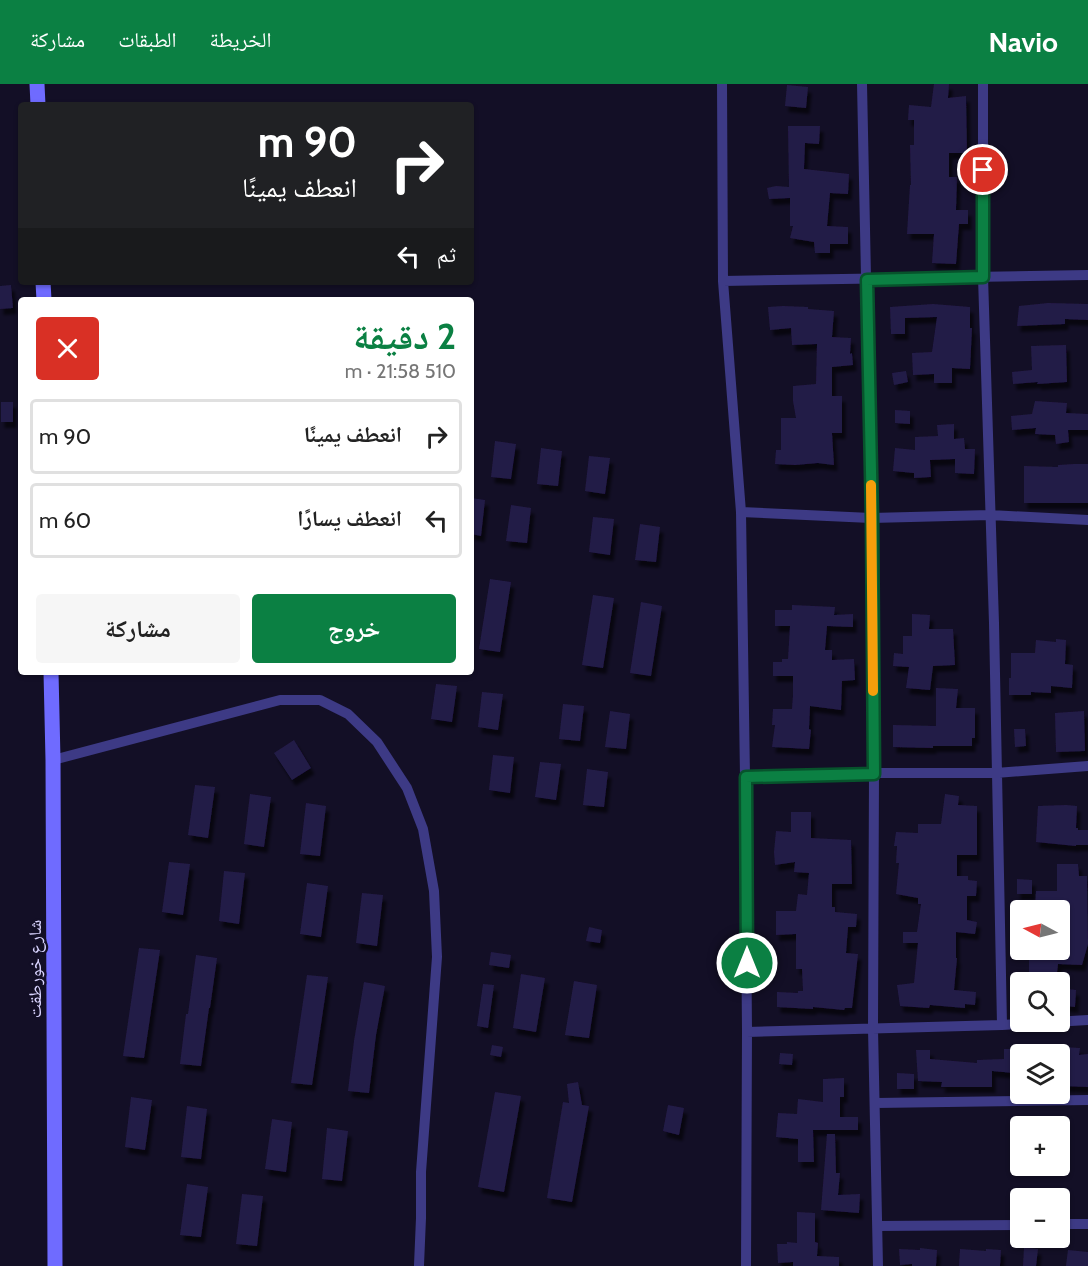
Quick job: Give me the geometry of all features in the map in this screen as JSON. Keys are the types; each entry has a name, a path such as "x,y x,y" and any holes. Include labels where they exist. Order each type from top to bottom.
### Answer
{"street":[{"path":"37,84 38,102"},
{"path":"722,84 723,282 741,512 746,777 746,1266"},
{"path":"862,84 872,518 873,1029 878,1266"},
{"path":"983,84 983,277 1002,1025"},
{"path":"723,282 1088,275"},
{"path":"741,512 872,518 990,515 1088,520"},
{"name":"شارع خورطقت","path":"51,675 54,760 55,1266"},
{"path":"54,760 279,700 320,700 348,714 377,742 407,788 423,829 434,891 437,957 421,1172 420,1266"},
{"path":"746,777 996,773 1088,766"},
{"path":"747,1032 1002,1025 1088,1020"},
{"path":"876,1102 1088,1100"},
{"path":"1070,1224 1088,1224"},
{"path":"878,1226 1010,1225"}],"building":[{"path":"934,84 949,84 948,98 966,96 967,153 949,153 949,177 957,177 956,210 968,210 968,224 959,224 956,264 932,263 934,234 907,234 911,185 910,145 914,145 914,120 908,120 909,105 931,107"},
{"path":"787,85 808,87 806,108 785,106"},
{"path":"788,126 820,126 819,144 805,143 804,169 849,174 848,194 830,193 827,226 848,227 848,244 830,244 830,253 815,253 814,242 790,238 793,226 790,226 790,198 769,199 767,188 789,187"},
{"path":"11,285 13,308 0,309 0,286"},
{"path":"1048,303 1088,304 1088,320 1065,319 1065,324 1017,326 1019,306"},
{"path":"933,304 970,307 970,328 972,328 970,369 952,368 952,383 934,383 934,374 913,375 912,353 932,352 937,317 905,318 905,334 891,334 890,307"},
{"path":"783,306 834,311 832,337 851,338 850,354 852,353 853,365 832,367 832,396 842,396 842,433 832,433 834,465 775,464 776,450 781,450 781,418 796,418 793,386 816,384 817,344 792,345 791,328 770,330 768,307"},
{"path":"1066,345 1067,382 1013,384 1012,372 1032,370 1031,346"},
{"path":"906,371 908,382 894,385 892,373"},
{"path":"1035,401 1067,403 1066,413 1088,414 1088,430 1068,430 1069,442 1056,444 1055,435 1035,434 1036,428 1012,430 1011,416 1032,414"},
{"path":"1,402 13,402 13,422 1,422"},
{"path":"895,410 910,411 910,424 895,423"},
{"path":"954,424 954,439 964,438 965,449 975,449 974,474 955,473 955,459 930,460 931,477 914,478 914,473 893,471 895,448 915,450 915,437 938,436 937,425"},
{"path":"495,441 516,444 511,479 491,477"},
{"path":"541,448 562,451 558,486 537,484"},
{"path":"589,456 610,458 605,494 585,491"},
{"path":"1088,464 1088,503 1024,503 1024,466 1058,467 1058,465"},
{"path":"474,498 485,500 481,536 474,535"},
{"path":"511,505 531,508 527,543 506,541"},
{"path":"593,517 614,519 610,555 589,552"},
{"path":"640,524 660,527 656,562 635,560"},
{"path":"490,579 511,582 500,652 479,649"},
{"path":"593,595 614,598 603,668 582,665"},
{"path":"641,602 662,606 651,676 630,673"},
{"path":"792,605 835,607 834,615 853,614 853,627 827,626 825,650 832,650 832,660 854,659 855,680 842,681 841,710 810,706 809,749 772,747 775,725 772,725 773,709 792,709 793,695 793,676 773,676 773,662 788,659 790,626 775,626 775,610 792,610"},
{"path":"912,614 930,615 929,629 953,629 955,665 933,666 930,690 906,688 909,667 893,666 894,653 903,654 903,636 912,636"},
{"path":"1056,639 1066,640 1065,664 1073,665 1072,688 1051,686 1051,693 1031,692 1031,695 1009,695 1011,653 1035,653 1036,640 1056,642"},
{"path":"436,684 457,686 452,722 431,719"},
{"path":"936,688 958,689 956,708 975,708 975,738 972,738 972,746 893,747 893,725 936,726"},
{"path":"482,692 503,694 498,730 478,727"},
{"path":"563,704 584,706 580,741 559,739"},
{"path":"610,711 630,714 626,749 605,747"},
{"path":"1084,711 1085,751 1056,752 1055,713"},
{"path":"1014,729 1025,729 1026,746 1015,747"},
{"path":"294,740 311,768 292,780 274,753"},
{"path":"493,755 514,757 510,793 489,790"},
{"path":"540,762 561,764 556,800 535,797"},
{"path":"587,769 608,772 604,807 583,805"},
{"path":"195,785 215,787 208,838 188,835"},
{"path":"250,794 271,797 264,847 244,844"},
{"path":"945,794 959,796 958,805 977,806 977,855 957,855 957,876 968,876 968,880 977,881 976,896 967,896 967,920 977,922 975,934 956,932 957,958 954,990 976,992 975,1005 965,1004 965,1008 930,1005 929,1008 900,1006 897,985 914,983 918,943 903,943 903,932 917,932 921,904 918,904 918,898 896,894 899,863 896,863 897,846 894,846 896,832 918,833 918,824 941,824"},
{"path":"306,803 326,806 320,856 300,854"},
{"path":"1038,806 1077,806 1076,828 1088,830 1088,845 1036,842"},
{"path":"791,812 811,812 811,838 851,840 852,884 832,884 832,907 835,907 835,912 857,914 856,927 848,927 846,953 858,954 852,1008 844,1010 777,1007 777,992 798,993 798,991 803,991 802,969 796,969 796,934 776,935 776,911 796,911 798,894 807,895 809,873 794,872 795,862 775,865 776,831 791,832"},
{"path":"169,862 190,864 183,915 162,912"},
{"path":"1057,864 1078,864 1079,876 1087,876 1088,944 1082,965 1058,964 1057,972 1029,972 1029,960 1070,960 1070,900 1036,900 1036,891 1057,891"},
{"path":"224,871 245,873 239,924 219,921"},
{"path":"1017,879 1032,880 1032,894 1017,894"},
{"path":"307,883 328,886 321,937 300,934"},
{"path":"362,893 383,895 377,946 356,943"},
{"path":"589,927 602,930 600,943 586,941"},
{"path":"139,948 160,950 144,1058 123,1056"},
{"path":"491,952 511,955 509,968 489,965"},
{"path":"196,955 217,958 201,1066 180,1064"},
{"path":"521,974 545,978 536,1032 513,1028"},
{"path":"307,975 328,977 312,1085 291,1083"},
{"path":"574,981 597,985 589,1038 565,1035"},
{"path":"364,982 385,986 369,1093 348,1091"},
{"path":"483,984 494,985 488,1028 477,1026"},
{"path":"1070,989 1076,990 1075,1007 1070,1006"},
{"path":"492,1045 503,1047 501,1057 490,1055"},
{"path":"1070,1047 1080,1048 1079,1055 1088,1054 1088,1087 1070,1086"},
{"path":"1004,1049 1010,1049 1010,1073 992,1071 992,1087 941,1087 942,1082 918,1081 916,1050 930,1050 930,1059 977,1063 977,1060 1004,1059"},
{"path":"780,1053 793,1054 792,1065 779,1064"},
{"path":"897,1073 914,1074 914,1089 897,1089"},
{"path":"844,1078 844,1097 840,1097 840,1117 858,1117 858,1130 813,1130 814,1162 798,1162 798,1139 776,1137 778,1113 797,1114 798,1099 823,1102 823,1079"},
{"path":"578,1082 582,1105 589,1106 572,1202 547,1198 563,1102 569,1103 567,1084"},
{"path":"495,1092 521,1096 504,1192 478,1187"},
{"path":"131,1097 152,1100 145,1150 125,1147"},
{"path":"668,1105 684,1108 679,1135 663,1131"},
{"path":"187,1106 207,1109 201,1159 181,1157"},
{"path":"272,1119 292,1122 286,1172 265,1169"},
{"path":"327,1128 348,1131 342,1181 322,1179"},
{"path":"827,1134 835,1134 836,1173 840,1173 838,1195 860,1194 859,1213 821,1210"},
{"path":"187,1184 208,1187 201,1237 180,1235"},
{"path":"242,1194 263,1196 257,1246 236,1244"},
{"path":"797,1212 815,1213 817,1256 839,1257 839,1266 793,1266 793,1262 778,1263 777,1244 797,1243"},
{"path":"920,1248 937,1250 936,1266 900,1265 899,1249 920,1250"},
{"path":"1024,1248 1038,1249 1036,1266 1023,1266"},
{"path":"960,1249 1001,1250 1000,1266 959,1266"},
{"path":"1068,1250 1088,1252 1088,1266 1066,1266"}],"slow traffic":[{"path":"871,485 873,691"}],"route":[{"path":"747,963 746,777 874,774 867,280 983,277 983,170"}]}
